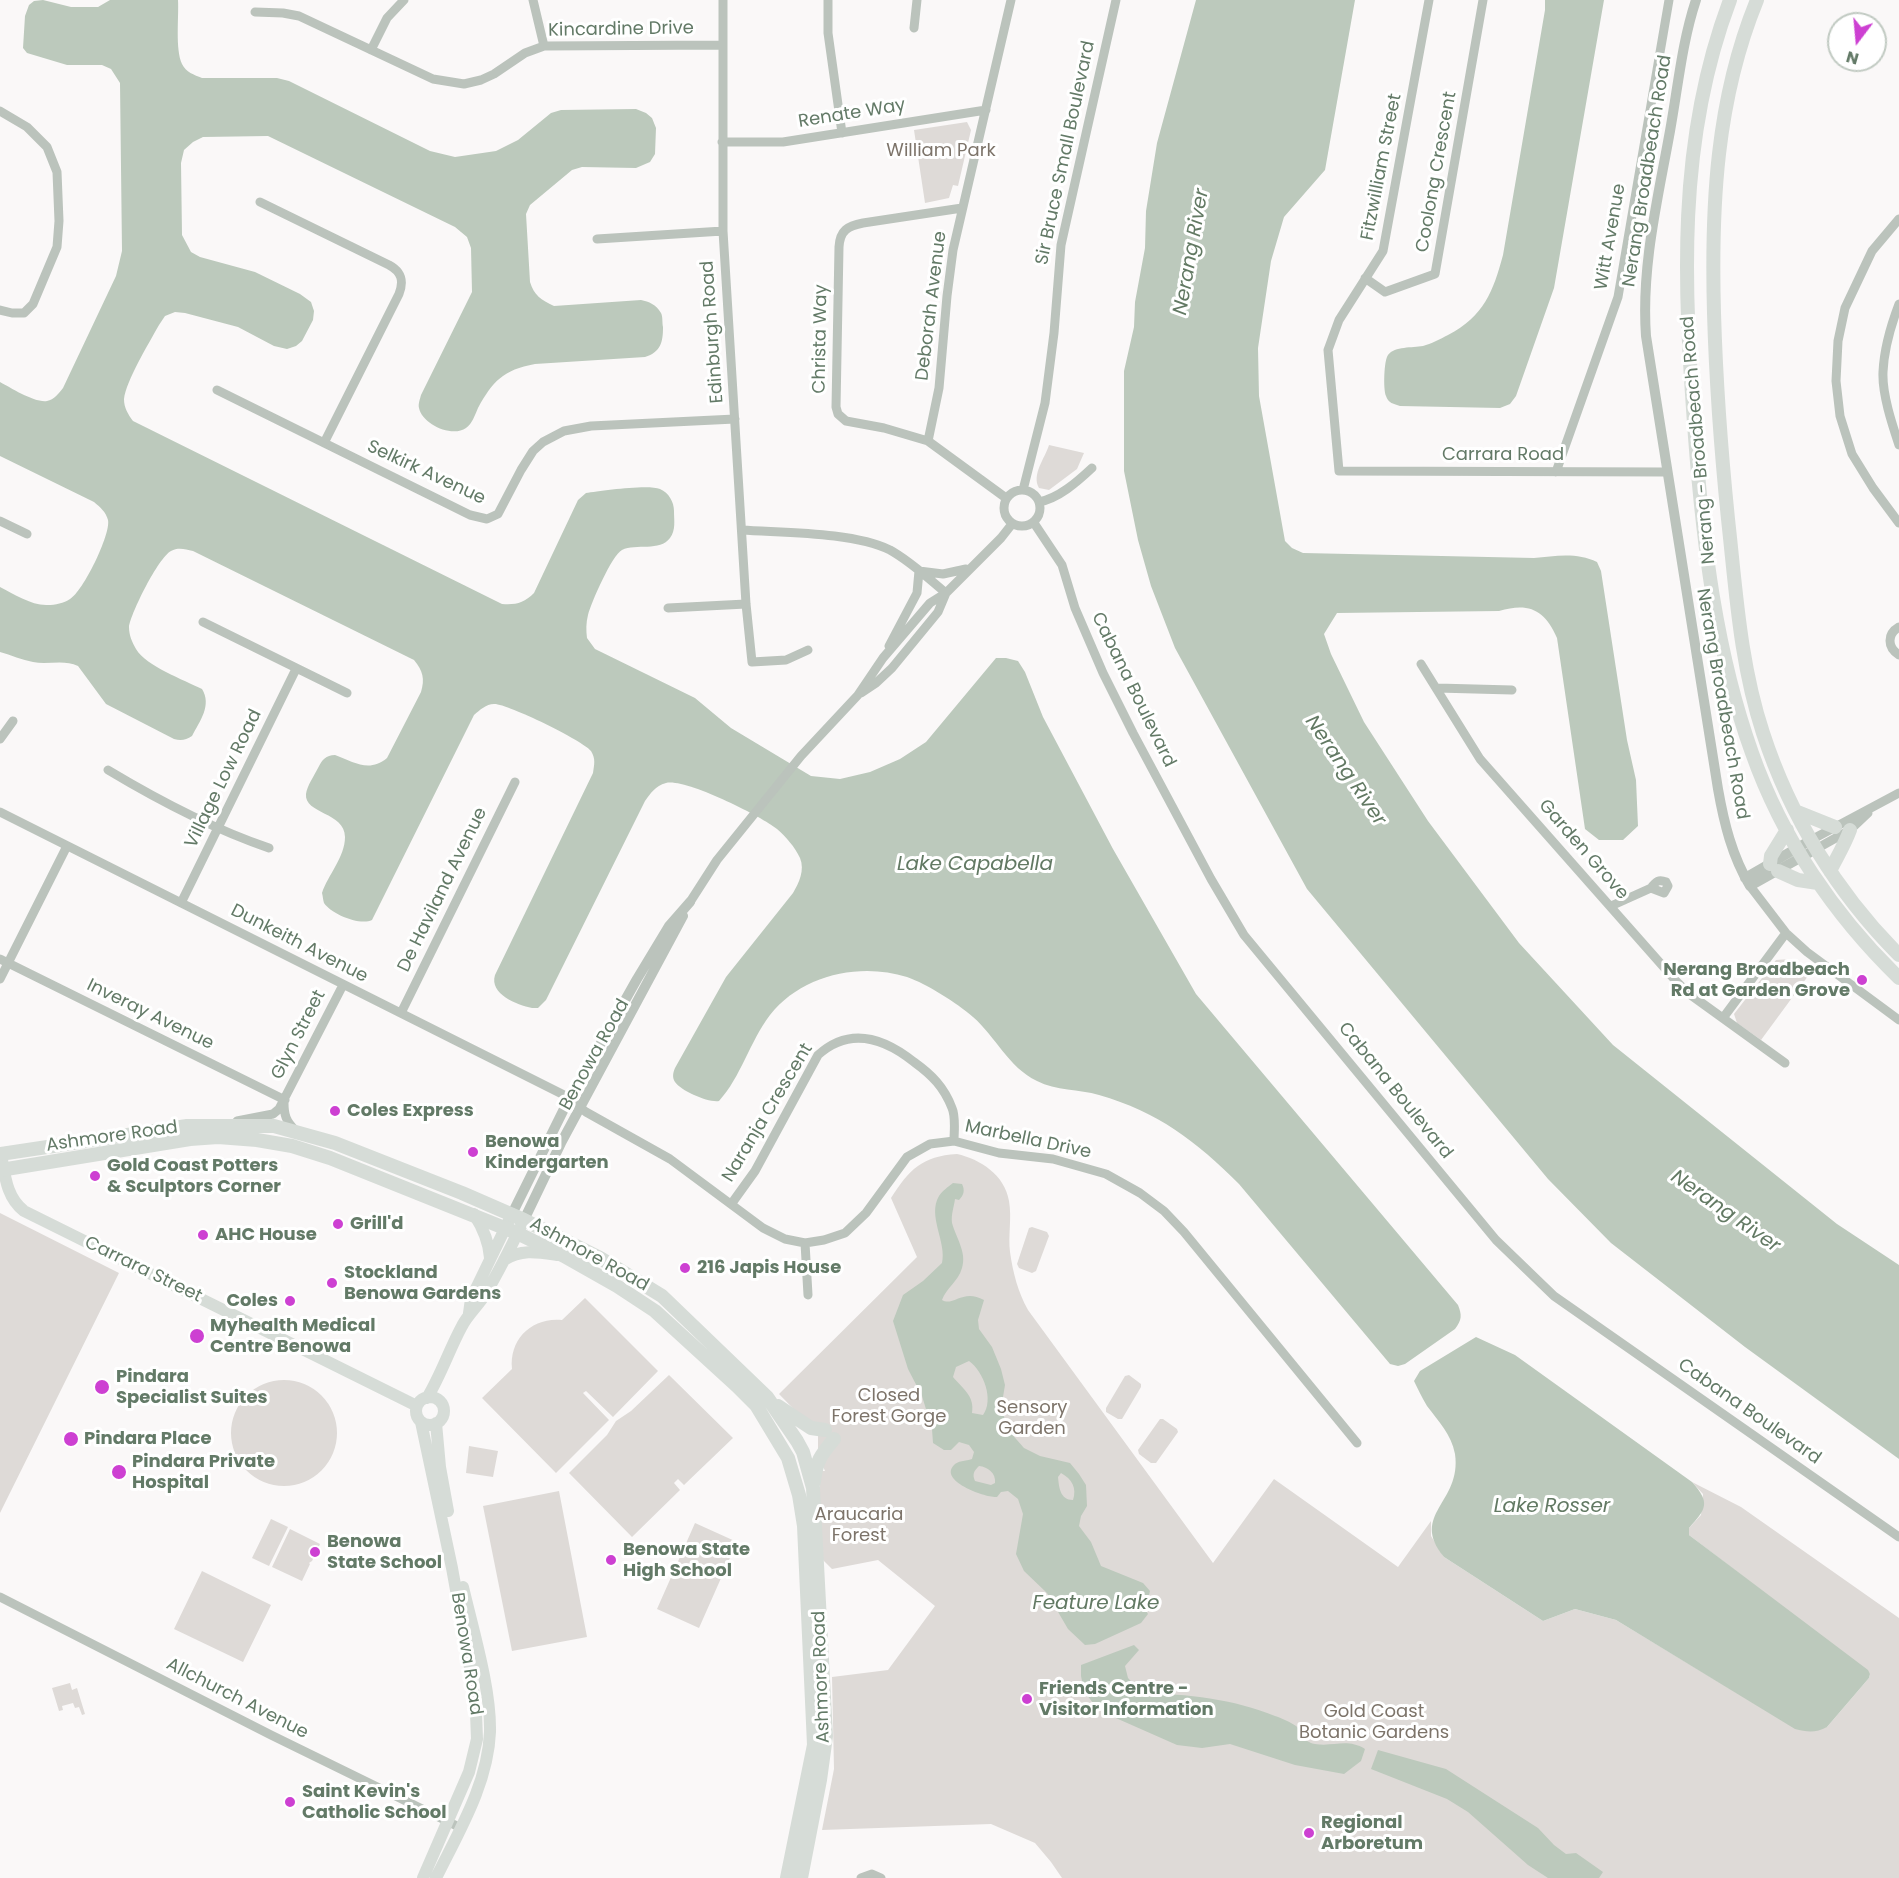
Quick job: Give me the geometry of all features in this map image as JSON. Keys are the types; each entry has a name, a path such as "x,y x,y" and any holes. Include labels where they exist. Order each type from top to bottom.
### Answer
{"main road":[{"name":"Nerang - Broadbeach Road","path":"1730,0 1699,105 1689,173 1687,272 1692,398 1705,541 1716,612 1728,671 1752,754 1786,830 1818,883 1851,927 1899,978"},
{"name":"Nerang - Broadbeach Road","path":"1757,0 1734,68 1726,103 1717,157 1713,226 1715,338 1722,455 1742,647 1763,734 1795,811 1830,871 1873,927 1899,955"},
{"path":"1795,811 1835,827"},
{"path":"1786,830 1772,856 1774,867 1798,880 1818,883"},
{"path":"1830,871 1850,830"},
{"name":"Ashmore Road","path":"0,1154 187,1126 215,1124 274,1126 335,1143 518,1217 626,1272 662,1296 767,1397 803,1452 813,1488 826,1736 801,1878"},
{"name":"Ashmore Road","path":"2,1170 190,1139 238,1138 292,1146 330,1158 474,1214 564,1256 617,1286 654,1311 756,1405 771,1427 794,1473 804,1526 814,1745 787,1878"},
{"name":"Carrara Street","path":"0,1154 2,1170 12,1199 24,1211 427,1401"},
{"path":"474,1214 486,1237 490,1259"},
{"name":"Benowa Road","path":"427,1401 469,1313 471,1299 490,1259 511,1231 518,1217"},
{"name":"Benowa Road","path":"469,1313 480,1303 504,1260 511,1231"},
{"path":"504,1260 523,1252 564,1256"},
{"path":"767,1397 794,1418 811,1428 829,1434 815,1467 813,1488"},
{"path":"427,1401 442,1405 443,1413 436,1423 429,1425 422,1422 416,1415 427,1401"},
{"name":"Benowa Road","path":"422,1422 452,1568 476,1713 477,1739 469,1772 423,1878"},
{"name":"Benowa Road","path":"436,1423 447,1508 490,1716 490,1734 482,1777 461,1828 436,1878"}],"street":[{"path":"371,50 387,18 404,0"},
{"path":"533,0 544,46"},
{"name":"Edinburgh Road","path":"723,0 723,231 746,604 752,662 786,660 808,650"},
{"path":"828,0 828,33 842,133"},
{"path":"914,28 917,0"},
{"name":"Deborah Avenue","path":"928,441 939,388 951,260 1011,0"},
{"name":"Sir Bruce Small Boulevard","path":"1023,490 1045,403 1055,323 1061,245 1116,0"},
{"name":"Fitzwilliam Street","path":"1339,471 1328,350 1339,320 1383,251 1429,0"},
{"name":"Coolong Crescent","path":"1365,278 1385,292 1436,274 1484,0"},
{"name":"Witt Avenue","path":"1556,472 1618,297 1669,0"},
{"name":"Nerang Broadbeach Road","path":"1696,0 1682,62 1644,292 1646,336 1722,810 1732,848 1748,882 1786,933 1807,952 1899,1020"},
{"name":"Kincardine Drive","path":"255,12 299,16 433,79 464,84 494,74 525,53 544,46 723,45"},
{"name":"Renate Way","path":"722,142 783,141 986,110"},
{"path":"0,111 27,127 47,147 57,172 59,220 57,247 33,304 24,313 0,310"},
{"path":"260,202 389,265 402,277 399,294 324,443"},
{"name":"Christa Way","path":"962,208 852,225 844,230 840,242 837,411 846,421 884,428 928,441 1006,498"},
{"path":"1899,219 1872,252 1845,308 1838,341 1836,381 1840,416 1851,454 1899,523"},
{"path":"597,238 723,231"},
{"path":"1899,304 1889,332 1883,373 1891,420 1899,445"},
{"name":"Selkirk Avenue","path":"217,390 470,515 487,519 502,510 533,451 543,442 564,431 591,426 735,419"},
{"path":"1039,502 1050,500 1092,468"},
{"name":"Carrara Road","path":"1339,471 1667,472"},
{"path":"1017,490 1033,494 1039,502 1039,515 1034,523 1024,526 1012,524 1003,510 1006,498 1017,490"},
{"path":"0,521 27,534"},
{"name":"Cabana Boulevard","path":"1034,523 1062,565 1076,609 1098,663 1133,734 1211,879 1244,935 1496,1240 1554,1296 1899,1537"},
{"name":"Benowa Road","path":"858,695 868,677 888,651 930,603 946,593 1012,524"},
{"path":"742,530 867,541 896,554 946,593"},
{"path":"919,571 943,574 969,568"},
{"path":"888,651 890,642 917,593 919,571"},
{"name":"Benowa Road","path":"518,1217 582,1108 690,902 717,860 801,756 858,695 892,668 938,612 946,593"},
{"path":"668,609 746,604"},
{"path":"203,622 346,693"},
{"path":"1899,627 1892,633 1890,639 1892,650 1899,655"},
{"name":"Garden Grove","path":"1421,664 1480,759 1682,987 1785,1064"},
{"name":"Village Low Road","path":"181,903 296,669"},
{"path":"1437,688 1512,690"},
{"path":"0,739 13,721"},
{"path":"108,770 135,786 240,838 269,848"},
{"name":"De Haviland Avenue","path":"401,1014 515,782"},
{"path":"1814,845 1835,827 1899,793"},
{"path":"1748,882 1814,845 1850,830 1872,809"},
{"name":"Dunkeith Avenue","path":"0,812 570,1099 582,1108"},
{"path":"0,979 4,961 67,846"},
{"path":"1611,906 1651,888"},
{"name":"Benowa Road","path":"518,1217 570,1099 663,935 690,902"},
{"path":"1723,1018 1786,933"},
{"name":"Inveray Avenue","path":"4,961 285,1101"},
{"name":"Glyn Street","path":"215,1124 273,1114 285,1101 343,985"},
{"name":"Naranja Crescent","path":"732,1203 755,1171 818,1055 830,1044 855,1038 878,1040 900,1051 936,1078 953,1110 954,1141"},
{"name":"Glyn Street","path":"285,1101 284,1114 288,1123 298,1132"},
{"name":"Marbella Drive","path":"582,1108 670,1159 763,1228 785,1239 805,1243 845,1233 866,1213 907,1157 930,1144 954,1141 999,1153 1053,1159 1106,1174 1140,1193 1164,1211 1184,1232 1357,1443"},
{"path":"805,1243 808,1294"},
{"name":"Allchurch Avenue","path":"0,1597 271,1735 461,1828"},
{"path":"861,1878 872,1874 880,1878"}],"green space":[{"name":"William Park","path":"967,122 971,130 958,186 953,185 949,198 925,203 914,130"},
{"path":"1049,445 1084,453 1077,469 1049,490 1039,488 1037,478 1039,466"},
{"path":"1791,959 1811,972 1761,1040 1737,1023 1734,1014 1776,960"},
{"name":"Gold Coast Botanic Gardens","path":"957,1154 983,1164 1002,1183 1007,1192 1010,1207 1010,1246 1013,1267 1028,1310 1213,1563 1274,1479 1398,1567 1431,1521 1431,1536 1444,1557 1543,1621 1575,1609 1616,1620 1795,1728 1827,1727 1870,1674 1689,1535 1689,1528 1701,1515 1703,1494 1692,1482 1741,1507 1899,1618 1899,1878 1062,1878 1035,1843 991,1824 822,1830 834,1769 832,1677 888,1670 935,1606 878,1560 832,1569 822,1559 819,1471 825,1471 818,1455 818,1434 779,1394 917,1257 891,1198 911,1172 925,1161"},
{"path":"0,1213 119,1273 0,1513"},
{"path":"1029,1228 1047,1232 1049,1236 1036,1271 1032,1273 1019,1268 1017,1264"},
{"path":"585,1298 658,1371 613,1417 586,1391 583,1393 609,1420 556,1473 482,1398 512,1369 514,1348 525,1332 541,1322 562,1320"},
{"path":"669,1375 733,1438 684,1485 678,1479 674,1483 680,1490 632,1537 569,1473 607,1435 616,1421 631,1411"},
{"path":"1129,1375 1141,1384 1141,1387 1122,1419 1118,1419 1106,1412 1106,1408 1125,1376"},
{"path":"284,1380 304,1384 322,1395 333,1413 337,1433 333,1453 322,1471 304,1482 284,1486 264,1482 246,1471 235,1453 231,1433 235,1413 246,1395 264,1384"},
{"path":"1160,1419 1177,1429 1178,1432 1156,1463 1151,1463 1139,1454 1138,1450"},
{"path":"469,1446 498,1451 493,1477 466,1473"},
{"path":"559,1491 587,1637 512,1651 483,1506"},
{"path":"271,1519 288,1527 269,1566 252,1558"},
{"path":"695,1523 737,1542 699,1628 657,1609"},
{"path":"290,1529 320,1544 302,1581 272,1567"},
{"path":"202,1571 271,1605 243,1662 174,1629"},
{"path":"70,1683 72,1690 77,1688 85,1714 82,1715 79,1707 75,1708 73,1703 62,1706 63,1710 59,1711 52,1688"}],"water":[{"name":"Lake Capabella","path":"43,0 71,7 98,7 110,0 178,0 180,58 190,73 202,78 277,78 289,81 430,151 455,157 496,151 518,140 551,113 561,110 636,109 652,118 656,128 655,154 650,162 636,168 582,167 572,170 530,205 526,214 530,282 536,294 554,306 641,300 652,304 662,315 663,332 660,346 650,355 535,364 515,370 507,373 494,384 483,399 472,422 466,428 453,431 438,428 421,414 419,403 472,292 471,248 467,237 455,227 268,136 203,137 184,150 181,163 182,235 191,252 200,257 255,272 300,294 311,302 314,311 313,320 302,341 287,349 274,346 238,327 185,313 175,312 165,316 129,382 124,399 128,413 133,421 502,604 520,603 534,593 578,500 586,493 635,488 660,489 668,495 673,504 672,535 660,545 628,548 618,554 602,580 590,609 587,638 595,649 695,698 731,728 811,776 840,779 870,772 900,759 926,742 996,658 1018,661 1025,672 1043,717 1113,849 1196,994 1458,1305 1461,1317 1455,1329 1405,1364 1398,1366 1390,1364 1239,1184 1191,1141 1158,1119 1120,1102 1091,1093 1052,1087 1037,1081 1018,1068 981,1025 966,1012 932,989 907,977 870,971 832,975 815,981 783,1001 770,1015 733,1081 719,1101 702,1098 683,1089 674,1080 675,1068 726,977 793,893 802,872 796,850 777,829 740,807 689,786 676,783 662,784 645,801 546,1000 538,1008 532,1008 506,998 496,988 495,975 593,773 594,757 585,746 560,731 501,705 491,704 474,715 372,920 353,920 333,911 324,903 322,893 342,852 345,837 339,823 311,806 307,801 308,788 321,763 329,756 335,755 361,765 374,765 387,758 421,692 423,679 421,672 414,660 193,551 176,549 171,551 159,564 146,586 129,627 136,649 148,661 202,689 206,701 204,713 192,736 181,740 174,739 106,704 78,666 67,663 33,662 0,652 0,587 36,604 54,605 68,600 89,575 108,527 106,515 94,502 0,456 0,382 36,400 50,400 58,394 63,388 116,276 122,251 120,83 111,69 102,65 67,65 27,53 23,48 25,16 29,5 34,1"},
{"name":"Nerang River","path":"1196,0 1355,0 1325,170 1284,217 1271,261 1258,348 1259,396 1285,541 1292,548 1303,553 1534,558 1566,556 1582,557 1597,562 1601,571 1627,740 1636,780 1638,826 1623,840 1599,840 1585,829 1557,638 1547,621 1535,611 1519,607 1499,611 1337,613 1324,634 1331,654 1364,722 1428,821 1519,943 1613,1045 1837,1224 1899,1265 1899,1459 1745,1347 1611,1243 1548,1179 1307,889 1175,648 1151,586 1138,540 1124,471 1124,371 1134,327 1135,302 1145,248 1146,211 1157,143"},
{"path":"1545,0 1604,0 1554,288 1516,396 1510,404 1500,408 1393,404 1387,398 1384,387 1388,355 1399,349 1429,344 1460,328 1479,311 1491,292 1503,255"},
{"name":"Feature Lake","path":"953,1183 962,1184 964,1188 961,1198 955,1199 952,1214 952,1223 962,1251 963,1262 958,1277 942,1300 946,1302 970,1296 984,1300 978,1320 979,1329 992,1347 1001,1369 1005,1385 1002,1403 1005,1423 1009,1431 1024,1448 1040,1456 1070,1463 1086,1485 1087,1506 1081,1516 1079,1526 1091,1542 1101,1566 1143,1583 1150,1591 1144,1599 1144,1607 1148,1614 1141,1623 1095,1644 1085,1645 1068,1629 1047,1593 1024,1571 1016,1554 1023,1514 1018,1499 1008,1491 1001,1492 997,1497 974,1492 952,1477 951,1471 954,1465 972,1459 974,1452 969,1445 959,1442 951,1450 944,1450 933,1443 932,1429 922,1396 908,1369 893,1321 903,1295 923,1281 942,1263 942,1246 935,1212 936,1204 940,1194","holes":["969,1361 979,1372 986,1386 988,1402 983,1415 972,1413 970,1397 953,1377 956,1367","979,1466 988,1469 994,1476 995,1483 991,1485 975,1481 975,1471","1061,1473 1071,1481 1074,1488 1073,1500 1063,1495 1058,1477"]},
{"name":"Lake Rosser","path":"1476,1337 1515,1355 1692,1482 1702,1495 1704,1506 1689,1528 1689,1535 1868,1670 1869,1678 1827,1727 1811,1731 1795,1729 1616,1620 1575,1609 1543,1621 1444,1557 1435,1542 1432,1530 1434,1518 1451,1485 1455,1471 1455,1454 1448,1434 1427,1406 1414,1381 1420,1371"},
{"path":"1134,1645 1139,1650 1125,1666 1128,1678 1142,1693 1210,1699 1243,1705 1296,1726 1310,1743 1322,1745 1346,1743 1365,1749 1361,1761 1344,1774 1295,1765 1230,1744 1202,1748 1177,1745 1109,1715 1093,1703 1084,1691 1081,1665"},
{"path":"1378,1750 1446,1769 1538,1828 1566,1854 1576,1853 1603,1872 1599,1878 1548,1878 1528,1865 1468,1812 1447,1799 1371,1769"}],"place":[{"name":"Nerang Broadbeach Rd at Garden Grove","path":"1862,980"},
{"name":"Coles Express","path":"335,1111"},
{"name":"Benowa Kindergarten","path":"473,1152"},
{"name":"Gold Coast Potters & Sculptors Corner","path":"95,1176"},
{"name":"Grill'd","path":"338,1224"},
{"name":"AHC House","path":"203,1235"},
{"name":"216 Japis House","path":"685,1268"},
{"name":"Stockland Benowa Gardens","path":"332,1283"},
{"name":"Coles","path":"290,1301"},
{"name":"Myhealth Medical Centre Benowa","path":"197,1336"},
{"name":"Pindara Specialist Suites","path":"102,1387"},
{"name":"Pindara Place","path":"71,1439"},
{"name":"Pindara Private Hospital","path":"119,1472"},
{"name":"Benowa State School","path":"315,1552"},
{"name":"Benowa State High School","path":"611,1560"},
{"name":"Friends Centre - Visitor Information","path":"1027,1699"},
{"name":"Saint Kevin's Catholic School","path":"290,1802"},
{"name":"Regional Arboretum","path":"1309,1833"}],"park label":[{"name":"Closed Forest Gorge","path":"889,1406"},
{"name":"Sensory Garden","path":"1032,1418"},
{"name":"Araucaria Forest","path":"859,1525"}]}
